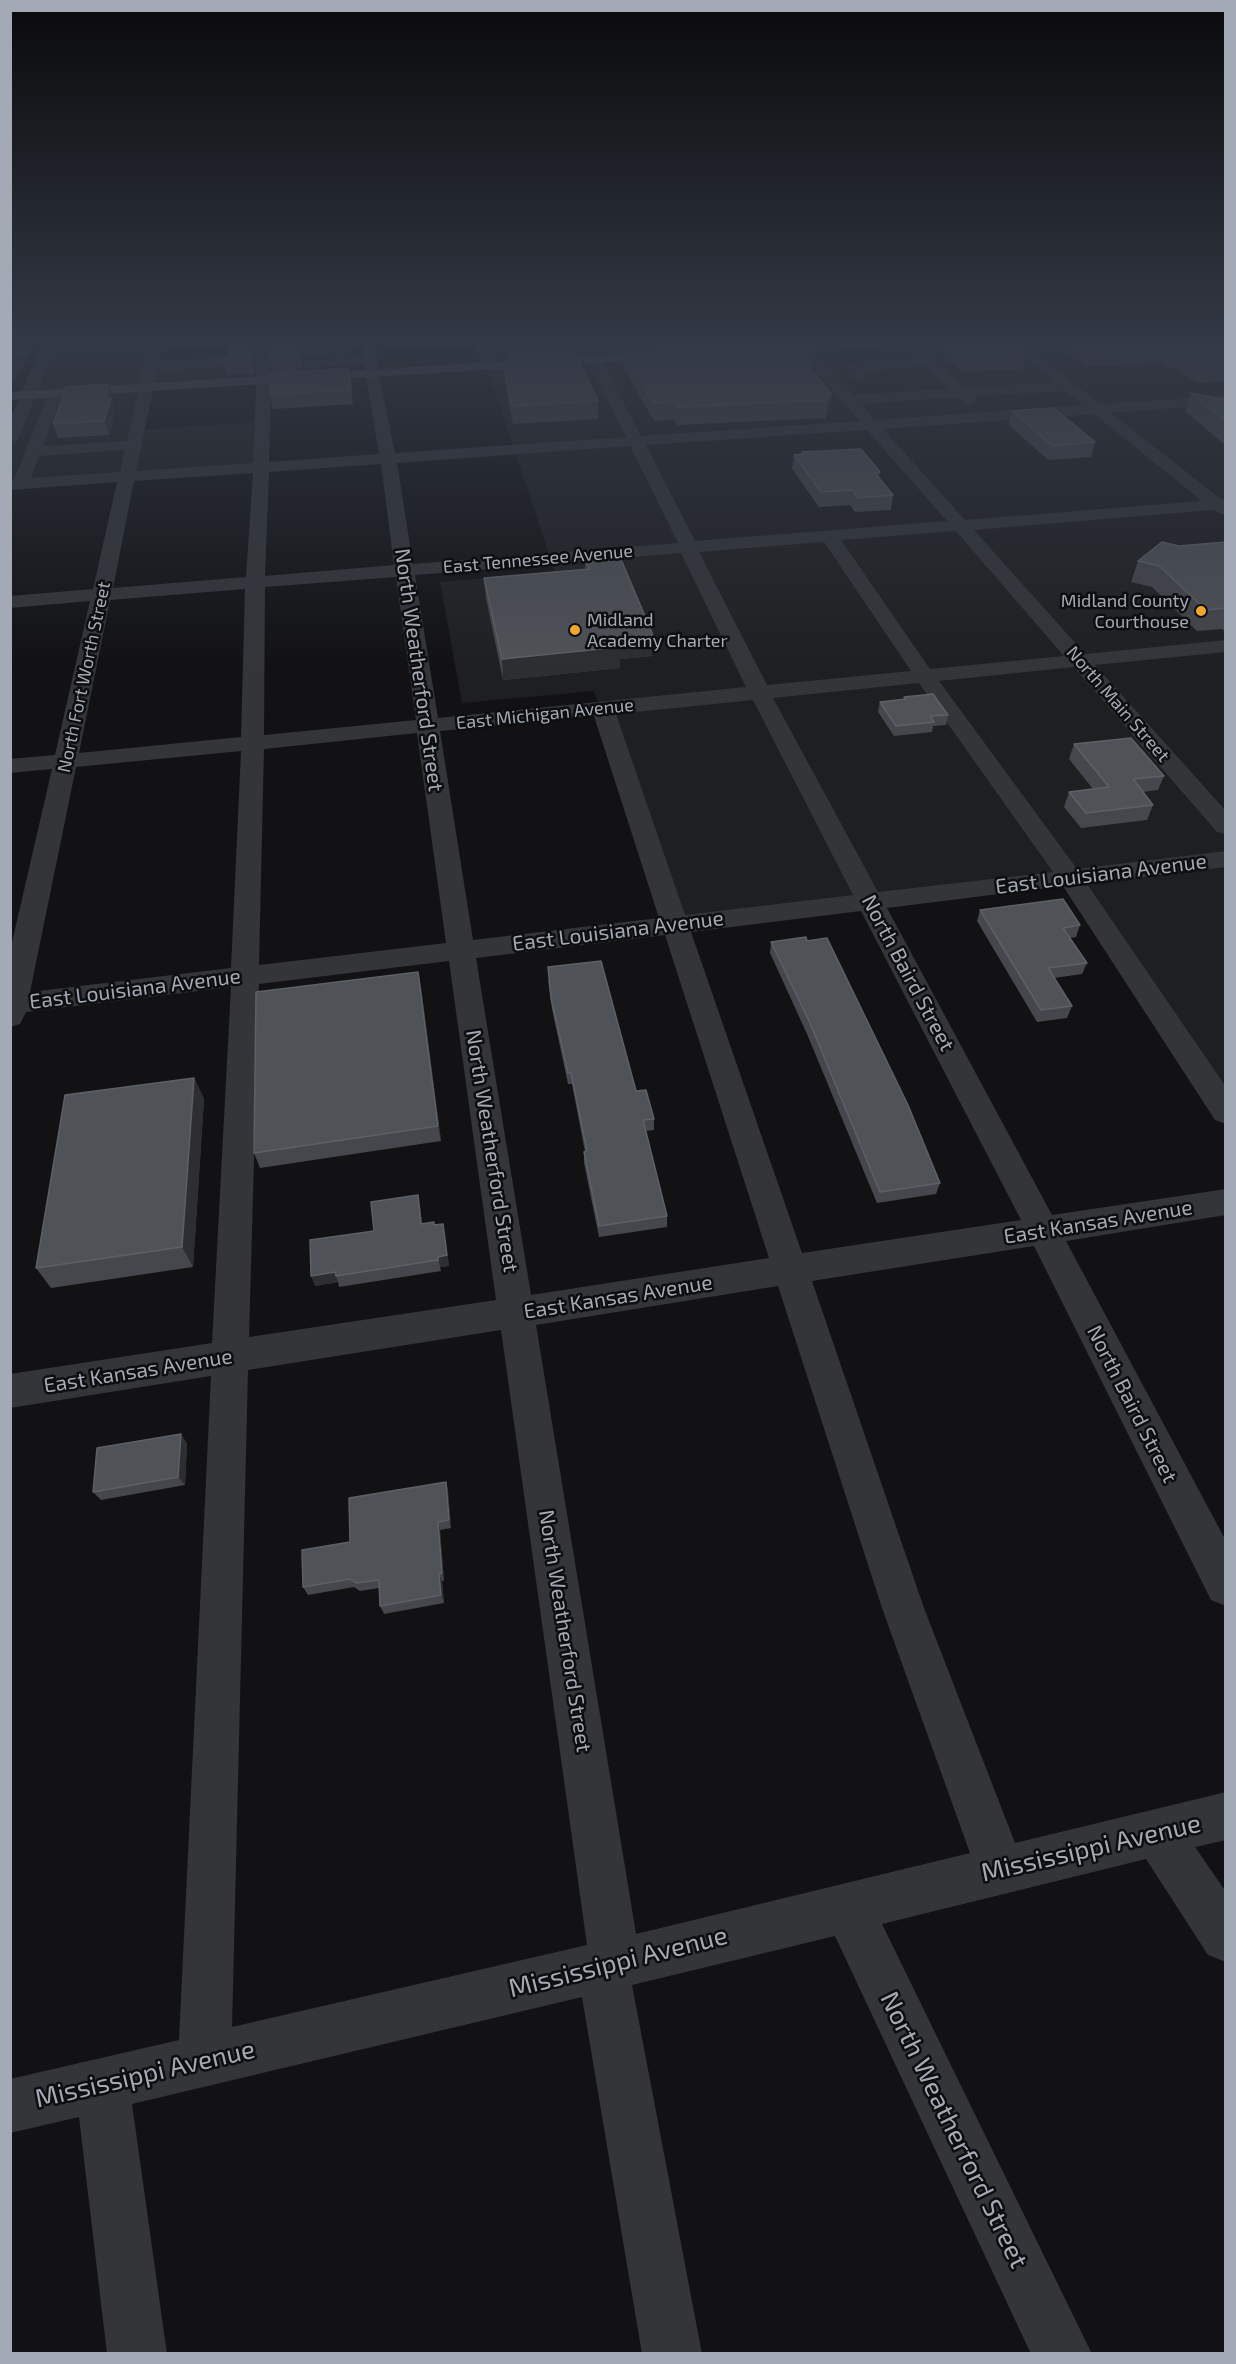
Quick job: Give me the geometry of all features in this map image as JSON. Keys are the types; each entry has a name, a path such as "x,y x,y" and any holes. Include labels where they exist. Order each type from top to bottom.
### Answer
{"street":[{"path":"16,485 34,448"},
{"path":"30,459 102,461 106,448"},
{"name":"North Fort Worth Street","path":"11,1008 133,448"},
{"path":"205,2060 230,1357 239,1172 255,582 261,448"},
{"name":"North Weatherford Street","path":"386,448 460,950 517,1313 609,1966 672,2354"},
{"path":"16,485 544,448"},
{"name":"North Baird Street","path":"639,448 685,537 693,562 759,691 1043,1230 1226,1585"},
{"name":"North Main Street","path":"892,448 1226,827"},
{"path":"1147,448 1222,507"},
{"path":"1045,501 1061,517"},
{"name":"East Tennessee Avenue","path":"10,602 1061,517 1222,507"},
{"path":"829,536 924,675 1070,877 1226,1112"},
{"name":"East Michigan Avenue","path":"10,766 428,727 759,691 1226,646"},
{"path":"603,708 903,1608 1001,1870"},
{"name":"East Louisiana Avenue","path":"11,1008 244,976 1226,859"},
{"name":"East Kansas Avenue","path":"10,1391 1226,1202"},
{"name":"Mississippi Avenue","path":"10,2106 609,1966 847,1906 1226,1816"},
{"path":"1157,1833 1226,1937"},
{"name":"North Weatherford Street","path":"847,1906 1062,2354"},
{"path":"102,2084 137,2354"}],"shaded area":[{"path":"11,448 258,448 258,469 11,486"},
{"path":"514,448 1225,448 1225,1104 1068,879 672,925 594,691 462,703 440,582 555,572"}],"building":[{"path":"861,449 880,472 875,473 893,495 858,498 852,490 821,492 794,455 804,454 802,452"},
{"path":"1162,542 1179,546 1226,542 1226,608 1206,610 1159,566 1138,561"},
{"path":"620,557 653,635 616,638 620,647 502,659 484,578 590,569 585,560"},
{"path":"933,694 948,715 930,716 934,722 896,726 880,702 906,699 904,697"},
{"path":"1131,738 1164,776 1133,779 1153,805 1086,813 1069,792 1109,787 1074,744"},
{"path":"1063,899 1080,925 1063,928 1087,963 1048,968 1072,1006 1041,1010 980,910"},
{"path":"806,937 807,941 827,938 908,1105 940,1183 880,1192 810,1023 771,942"},
{"path":"601,961 636,1091 646,1090 654,1119 643,1120 667,1216 599,1226 571,1073 568,1073 551,998 548,967"},
{"path":"418,972 438,1126 254,1153 256,992"},
{"path":"194,1078 182,1247 36,1268 65,1095"},
{"path":"418,1195 421,1224 434,1222 434,1225 443,1224 447,1255 438,1257 438,1260 336,1276 335,1272 311,1276 310,1240 374,1231 371,1202"},
{"path":"181,1434 178,1477 93,1492 97,1448"},
{"path":"446,1482 449,1520 438,1522 442,1573 439,1574 441,1595 380,1606 379,1580 356,1583 350,1579 303,1587 302,1550 350,1542 349,1498"}],"place":[{"name":"Midland County Courthouse","path":"1201,611"},
{"name":"Midland Academy Charter","path":"575,630"}]}
